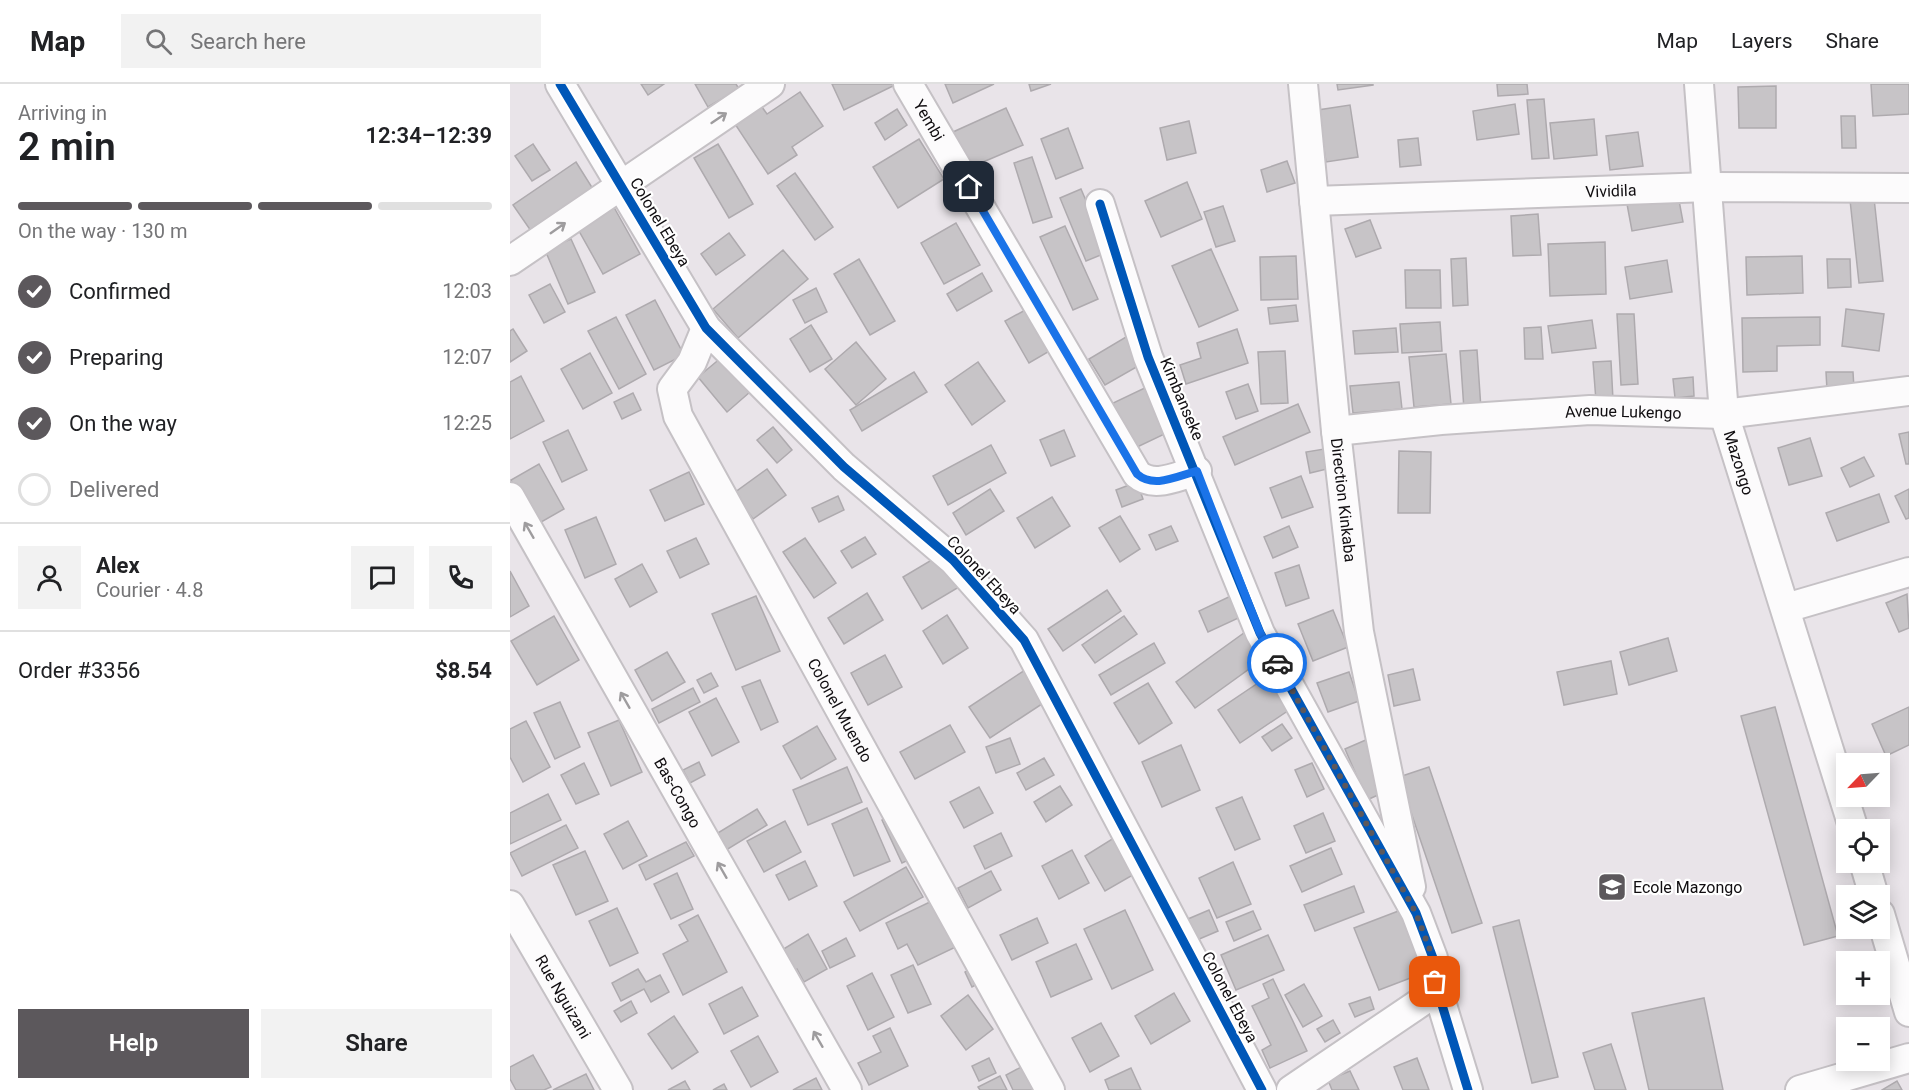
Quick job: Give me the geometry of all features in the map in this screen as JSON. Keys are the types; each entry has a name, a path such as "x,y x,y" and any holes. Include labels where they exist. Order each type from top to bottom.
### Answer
{"street":[{"name":"Colonel Ebeya","path":"560,84 706,328 844,467 953,560 1024,640 1262,1090"},
{"path":"510,261 770,84"},
{"name":"Yembi","path":"908,84 1137,474 1145,481 1158,482 1197,471"},
{"name":"Direction Kinkaba","path":"1303,84 1336,431 1359,632 1416,913"},
{"name":"Mazongo","path":"1699,84 1709,187 1724,414 1851,819"},
{"name":"Vividila","path":"1314,201 1709,187 1909,188"},
{"name":"Kimbanseke","path":"1100,204 1148,357 1197,471 1260,633 1416,913 1433,958 1435,982 1468,1090"},
{"name":"Colonel Muendo","path":"706,328 693,362 672,389 678,416 1050,1090"},
{"name":"Avenue Lukengo","path":"1336,431 1441,420 1590,410 1724,414 1909,391"},
{"name":"Bas-Congo","path":"510,497 847,1090"},
{"path":"1786,608 1909,572"},
{"name":"Rue Nguizani","path":"510,905 618,1090"},
{"path":"1887,939 1909,1011"},
{"path":"1292,1090 1424,1000 1435,982"},
{"path":"1800,1090 1909,1058"}],"building":[{"path":"641,84 664,84 648,95"},
{"path":"695,84 736,84 739,89 708,107"},
{"path":"832,84 894,84 895,85 844,110"},
{"path":"945,84 994,84 953,103"},
{"path":"1029,84 1051,84 1031,91"},
{"path":"1337,84 1373,84 1373,85 1338,90"},
{"path":"1497,84 1527,84 1528,94 1498,96"},
{"path":"1871,84 1909,84 1909,114 1873,116"},
{"path":"1776,86 1776,128 1739,128 1738,87"},
{"path":"800,92 823,126 792,147 797,155 768,174 733,121 759,103 767,114"},
{"path":"1544,99 1549,158 1532,159 1527,100"},
{"path":"1515,104 1519,134 1477,140 1473,111"},
{"path":"1350,105 1358,157 1326,162 1318,110"},
{"path":"1006,108 1023,145 969,168 953,132"},
{"path":"897,109 907,125 885,140 875,123"},
{"path":"1841,116 1855,116 1856,148 1842,148"},
{"path":"1594,119 1597,155 1554,159 1550,123"},
{"path":"1189,121 1196,153 1167,160 1160,128"},
{"path":"1068,128 1083,168 1056,179 1041,139"},
{"path":"1638,132 1643,166 1610,170 1606,136"},
{"path":"1418,138 1421,165 1400,167 1398,140"},
{"path":"919,139 944,179 898,208 873,167"},
{"path":"533,144 550,170 532,181 515,156"},
{"path":"718,144 753,204 729,218 694,158"},
{"path":"1032,157 1052,217 1033,223 1014,163"},
{"path":"1287,161 1295,183 1267,192 1261,170"},
{"path":"576,162 593,189 531,231 513,205"},
{"path":"795,173 833,227 815,240 777,186"},
{"path":"1187,182 1202,219 1161,237 1145,201"},
{"path":"1081,189 1108,252 1086,261 1060,198"},
{"path":"1678,195 1683,222 1632,231 1627,204"},
{"path":"1874,198 1883,281 1859,283 1850,200"},
{"path":"611,202 640,254 603,274 574,222"},
{"path":"1223,206 1235,241 1216,247 1204,212"},
{"path":"1538,214 1541,255 1513,256 1511,216"},
{"path":"1370,220 1381,248 1356,257 1345,229"},
{"path":"956,223 980,265 944,284 921,243"},
{"path":"1065,226 1098,299 1073,310 1040,237"},
{"path":"729,233 745,255 716,275 701,254"},
{"path":"571,239 595,292 568,304 545,250"},
{"path":"1605,242 1606,294 1550,296 1548,244"},
{"path":"1211,249 1238,310 1199,327 1172,266"},
{"path":"783,250 808,279 738,338 713,309"},
{"path":"1296,256 1298,299 1261,300 1260,257"},
{"path":"1802,256 1803,293 1747,295 1746,257"},
{"path":"1466,258 1468,305 1453,306 1451,259"},
{"path":"859,259 895,321 870,335 834,274"},
{"path":"1827,259 1850,259 1851,287 1828,288"},
{"path":"1667,260 1672,292 1630,299 1625,267"},
{"path":"1405,270 1440,270 1441,308 1406,308"},
{"path":"982,273 992,291 957,311 947,294"},
{"path":"550,284 565,312 544,323 529,295"},
{"path":"816,288 827,312 805,323 793,300"},
{"path":"655,300 684,355 654,370 626,315"},
{"path":"1296,305 1298,321 1270,324 1268,308"},
{"path":"1029,308 1053,349 1029,363 1005,321"},
{"path":"1846,309 1884,314 1879,351 1842,346"},
{"path":"1617,314 1634,314 1638,384 1621,385"},
{"path":"616,317 646,374 619,389 588,331"},
{"path":"1820,317 1820,345 1777,346 1777,371 1743,372 1742,318"},
{"path":"1592,320 1596,348 1552,353 1548,326"},
{"path":"1440,322 1442,351 1402,353 1400,324"},
{"path":"811,325 832,359 810,372 790,339"},
{"path":"1541,327 1543,359 1525,359 1524,328"},
{"path":"1396,328 1398,352 1355,354 1353,331"},
{"path":"513,329 527,351 510,362 510,331"},
{"path":"1237,329 1248,363 1186,384 1180,365 1201,358 1197,343"},
{"path":"1131,334 1147,361 1105,385 1089,359"},
{"path":"856,342 886,379 856,405 825,369"},
{"path":"1477,350 1481,409 1464,410 1460,351"},
{"path":"1285,351 1288,403 1261,404 1258,352"},
{"path":"590,353 612,393 583,409 561,369"},
{"path":"1446,354 1451,404 1414,407 1409,357"},
{"path":"722,357 750,392 727,412 698,377"},
{"path":"1611,361 1613,400 1596,401 1593,362"},
{"path":"978,362 1005,401 972,425 945,385"},
{"path":"914,372 927,392 862,431 850,410"},
{"path":"1826,372 1853,372 1854,389 1827,390"},
{"path":"521,376 544,421 510,439 510,382"},
{"path":"1693,377 1694,396 1675,398 1673,379"},
{"path":"1399,382 1402,409 1353,413 1350,386"},
{"path":"1248,384 1258,411 1236,419 1226,392"},
{"path":"1151,385 1173,430 1133,449 1111,404"},
{"path":"633,393 641,410 622,419 614,402"},
{"path":"1298,404 1310,432 1235,465 1223,437"},
{"path":"773,427 792,450 777,463 757,440"},
{"path":"568,430 587,470 562,482 543,442"},
{"path":"1064,430 1075,456 1051,466 1040,440"},
{"path":"1909,432 1909,464 1906,464 1899,434"},
{"path":"1810,438 1822,476 1789,485 1778,448"},
{"path":"991,445 1006,473 948,505 933,476"},
{"path":"1324,449 1327,469 1310,473 1306,452"},
{"path":"1399,451 1431,452 1430,513 1398,513"},
{"path":"1864,457 1874,476 1850,487 1841,468"},
{"path":"539,464 564,509 536,525 511,480"},
{"path":"767,469 786,495 753,519 734,493"},
{"path":"689,472 704,504 665,521 650,490"},
{"path":"1301,476 1313,507 1282,518 1270,488"},
{"path":"1137,482 1143,499 1122,507 1116,490"},
{"path":"990,489 1004,511 966,535 953,513"},
{"path":"1909,489 1909,518 1906,519 1895,496"},
{"path":"1879,494 1889,522 1837,541 1826,513"},
{"path":"838,496 844,510 819,522 812,508"},
{"path":"1052,497 1070,526 1035,548 1017,518"},
{"path":"1120,516 1140,549 1120,562 1099,528"},
{"path":"596,517 616,564 585,578 565,530"},
{"path":"1171,526 1178,541 1156,550 1149,535"},
{"path":"1289,526 1298,547 1273,558 1264,537"},
{"path":"865,537 876,554 852,568 841,551"},
{"path":"696,538 709,564 680,578 667,551"},
{"path":"805,538 836,583 814,598 783,552"},
{"path":"940,555 959,587 922,609 903,577"},
{"path":"642,564 657,592 630,607 615,579"},
{"path":"1299,565 1309,598 1286,606 1275,573"},
{"path":"510,571 529,606 510,617"},
{"path":"1107,590 1121,611 1063,651 1048,629"},
{"path":"867,593 883,620 844,644 828,618"},
{"path":"1235,594 1245,615 1208,632 1199,611"},
{"path":"1907,594 1909,628 1899,632 1886,603"},
{"path":"756,596 780,651 736,670 712,614"},
{"path":"1333,610 1348,647 1313,661 1298,624"},
{"path":"947,615 968,648 943,664 923,631"},
{"path":"554,616 579,660 537,685 511,641"},
{"path":"1124,616 1137,634 1095,663 1082,645"},
{"path":"1248,630 1267,656 1195,708 1176,682"},
{"path":"1668,638 1677,671 1629,685 1620,652"},
{"path":"1154,643 1165,663 1111,695 1099,675"},
{"path":"667,652 685,682 652,701 635,670"},
{"path":"885,655 902,687 868,705 851,673"},
{"path":"1611,661 1617,694 1564,705 1557,672"},
{"path":"1413,669 1420,700 1394,706 1388,675"},
{"path":"1025,670 1045,702 990,738 969,707"},
{"path":"1349,672 1359,701 1328,712 1317,683"},
{"path":"711,673 718,686 704,693 697,680"},
{"path":"1270,675 1292,708 1240,743 1218,710"},
{"path":"760,680 778,722 761,730 742,687"},
{"path":"1148,683 1172,723 1139,744 1114,703"},
{"path":"693,688 700,702 659,723 652,709"},
{"path":"716,698 739,742 712,756 689,712"},
{"path":"560,702 580,747 555,759 534,713"},
{"path":"1775,707 1836,929 1836,937 1804,945 1741,716"},
{"path":"1909,707 1909,745 1890,754 1885,753 1872,724"},
{"path":"619,720 642,772 611,786 588,733"},
{"path":"526,721 550,767 523,782 510,757 510,729"},
{"path":"1282,724 1292,738 1272,751 1262,737"},
{"path":"950,725 965,752 915,779 900,752"},
{"path":"817,726 836,759 801,779 783,746"},
{"path":"1010,738 1020,764 996,773 986,747"},
{"path":"1368,739 1389,790 1367,800 1345,749"},
{"path":"1181,745 1200,790 1162,807 1142,762"},
{"path":"1044,758 1054,775 1026,790 1017,773"},
{"path":"699,762 705,775 690,783 683,770"},
{"path":"584,763 599,794 576,804 561,775"},
{"path":"1312,763 1324,789 1307,797 1295,770"},
{"path":"847,767 862,802 808,825 793,790"},
{"path":"1429,767 1482,923 1452,933 1399,777"},
{"path":"1060,786 1072,805 1046,822 1034,802"},
{"path":"979,787 993,813 964,828 950,802"},
{"path":"548,794 561,820 510,844 510,813"},
{"path":"1242,797 1260,839 1235,850 1216,808"},
{"path":"867,808 890,861 854,876 832,824"},
{"path":"757,809 767,825 718,855 708,839"},
{"path":"1323,813 1335,841 1306,853 1294,826"},
{"path":"894,814 915,857 902,863 882,820"},
{"path":"628,821 647,856 623,869 604,834"},
{"path":"785,821 801,852 764,872 747,841"},
{"path":"566,825 578,848 522,876 510,853"},
{"path":"1001,833 1012,856 985,869 974,846"},
{"path":"1117,836 1138,872 1105,891 1085,856"},
{"path":"686,842 694,856 646,880 639,865"},
{"path":"1331,848 1342,874 1302,892 1290,866"},
{"path":"1072,850 1089,883 1059,899 1042,866"},
{"path":"585,851 608,901 576,915 553,865"},
{"path":"805,861 817,886 789,900 776,875"},
{"path":"1233,862 1251,904 1217,918 1199,878"},
{"path":"906,867 923,897 860,931 844,902"},
{"path":"991,871 1001,890 968,908 958,888"},
{"path":"677,873 693,909 671,919 654,884"},
{"path":"1354,886 1364,912 1315,931 1304,905"},
{"path":"934,900 962,944 918,965 907,944 898,949 886,923"},
{"path":"617,908 638,953 610,966 589,921"},
{"path":"1125,910 1153,970 1112,989 1084,929"},
{"path":"1209,910 1218,931 1197,940 1188,919"},
{"path":"1401,910 1426,972 1379,990 1354,928"},
{"path":"1253,911 1261,929 1234,941 1226,922"},
{"path":"698,915 727,972 683,995 663,954 688,941 679,925"},
{"path":"1037,918 1048,943 1012,960 1000,935"},
{"path":"1519,920 1558,1077 1532,1083 1493,927"},
{"path":"808,934 827,969 804,982 797,969 788,974 777,953"},
{"path":"1268,935 1284,970 1236,990 1221,955"},
{"path":"846,938 855,956 830,968 822,951"},
{"path":"1076,944 1092,979 1051,997 1036,962"},
{"path":"913,965 931,1004 908,1013 891,975"},
{"path":"976,966 983,981 972,987 965,972"},
{"path":"638,969 646,982 660,975 669,992 651,1002 644,989 621,1001 612,983"},
{"path":"872,973 894,1017 868,1030 847,986"},
{"path":"1273,979 1307,1051 1270,1068 1262,1050 1271,1045 1252,1006 1269,998 1263,984"},
{"path":"1304,984 1322,1016 1303,1027 1285,995"},
{"path":"742,987 758,1016 724,1034 709,1004"},
{"path":"1174,993 1190,1021 1151,1044 1135,1016"},
{"path":"968,995 993,1029 966,1050 941,1016"},
{"path":"1370,997 1374,1009 1355,1017 1349,1004"},
{"path":"1704,998 1723,1090 1649,1090 1632,1013"},
{"path":"631,1001 637,1013 621,1022 614,1011"},
{"path":"674,1016 698,1052 672,1069 648,1034"},
{"path":"1333,1020 1340,1033 1325,1042 1317,1029"},
{"path":"1101,1023 1119,1056 1090,1072 1072,1038"},
{"path":"890,1028 908,1066 869,1085 858,1063 881,1052 873,1036"},
{"path":"758,1036 778,1072 751,1087 731,1051"},
{"path":"1611,1044 1626,1090 1595,1090 1583,1053"},
{"path":"533,1055 551,1087 544,1090 516,1090 510,1079 510,1067"},
{"path":"989,1058 996,1073 979,1081 972,1066"},
{"path":"1417,1058 1429,1090 1403,1090 1394,1067"},
{"path":"1025,1065 1038,1090 1013,1090 1006,1075"},
{"path":"1131,1068 1141,1090 1109,1090 1105,1080"},
{"path":"1350,1071 1359,1090 1332,1090 1328,1080"},
{"path":"586,1074 594,1090 553,1090"},
{"path":"1000,1076 1007,1090 980,1090 978,1087"},
{"path":"816,1078 822,1090 793,1090"},
{"path":"685,1081 690,1090 668,1090"},
{"path":"1897,1081 1902,1090 1882,1090"},
{"path":"724,1084 727,1090 713,1090"}],"cycle path":[{"path":"560,84 706,328 844,467 953,560 1024,640 1262,1090"},
{"path":"1100,204 1148,357 1260,633 1416,913 1433,958 1435,982 1468,1090"}],"way so far":[{"path":"1277,663 1416,913 1433,958 1435,982"}],"place":[{"name":"Ecole Mazongo","path":"1612,887"}],"route":[{"path":"969,187 1137,474 1145,481 1158,482 1197,471 1260,633 1277,663"}]}
